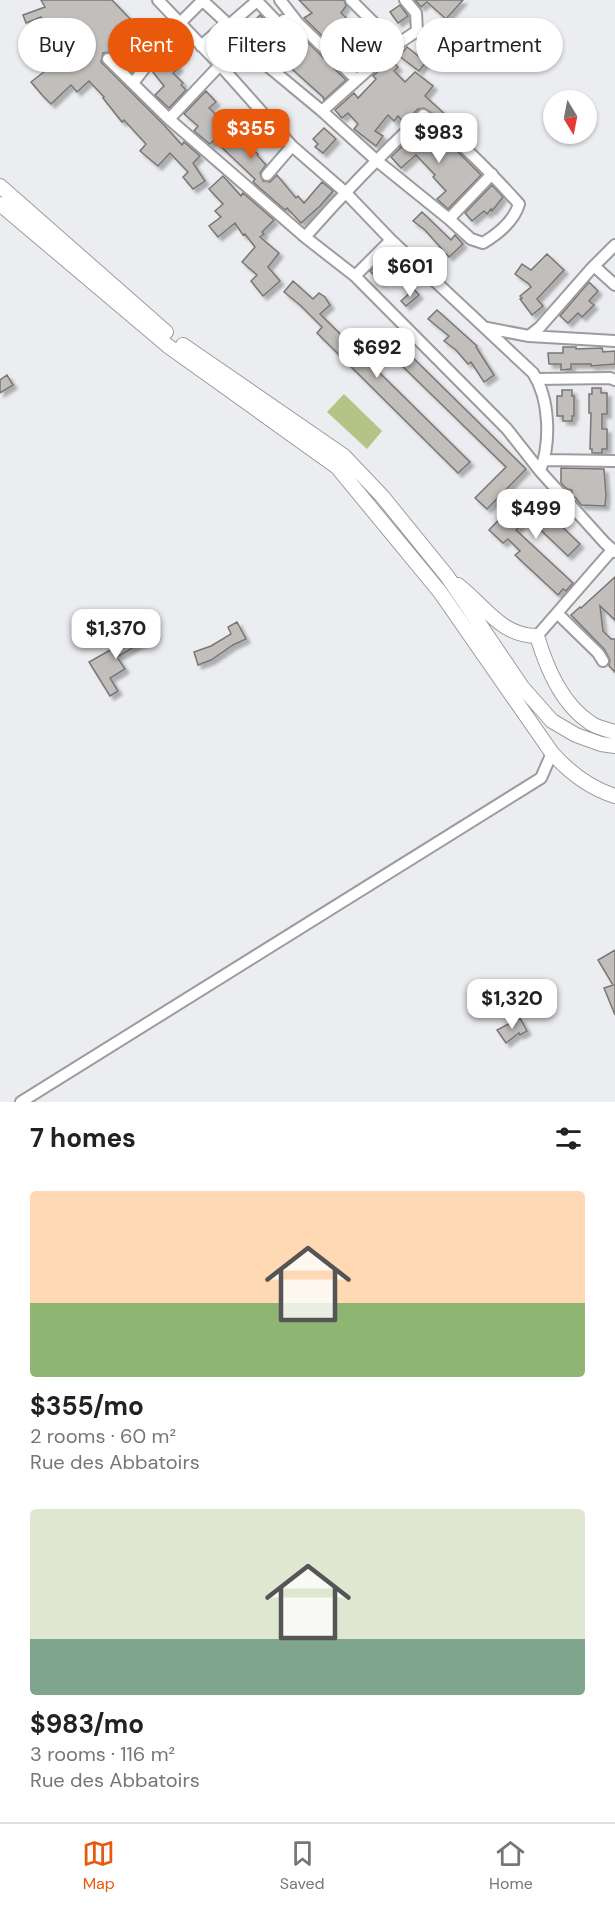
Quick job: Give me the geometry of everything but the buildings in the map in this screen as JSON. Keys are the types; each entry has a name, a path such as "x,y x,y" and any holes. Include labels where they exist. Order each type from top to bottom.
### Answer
{"street":[{"path":"158,0 176,18"},
{"path":"184,18 202,0 222,18"},
{"path":"235,18 257,0 274,18"},
{"path":"280,0 356,79"},
{"path":"351,0 369,18"},
{"path":"405,0 416,13 416,18"},
{"path":"288,18 292,15"},
{"path":"194,38 206,51"},
{"path":"201,46 206,42"},
{"path":"122,72 169,119 305,237 355,276 507,429 540,471 614,551 537,636"},
{"path":"133,83 141,72"},
{"path":"169,119 213,72"},
{"path":"226,72 292,146 345,192 391,240 512,352 537,379 544,396 547,414 544,460 540,471"},
{"path":"275,72 376,160 471,239 483,243 496,235 516,213 519,204 492,174 439,126 423,115 376,160 345,192 305,237"},
{"path":"322,111 364,72"},
{"path":"267,174 292,146"},
{"path":"449,219 492,174"},
{"path":"0,186 172,338 344,456 382,496 447,576 522,687 552,721 576,735 601,744 615,746"},
{"path":"0,204 168,346 338,467 440,592 552,753 566,769 584,783 615,796"},
{"path":"355,276 391,240"},
{"path":"529,336 540,327 615,245"},
{"path":"594,266 615,285"},
{"path":"485,327 529,336 615,341"},
{"path":"512,334 512,352"},
{"path":"537,379 610,378 615,380"},
{"path":"544,460 615,461"},
{"path":"447,576 507,630 517,634 537,636"},
{"path":"558,614 603,662"},
{"path":"537,636 544,662 552,678 573,707 593,725 615,732"},
{"path":"21,1102 541,778 552,753"}],"green space":[{"path":"344,394 382,431 367,449 327,412"}]}
